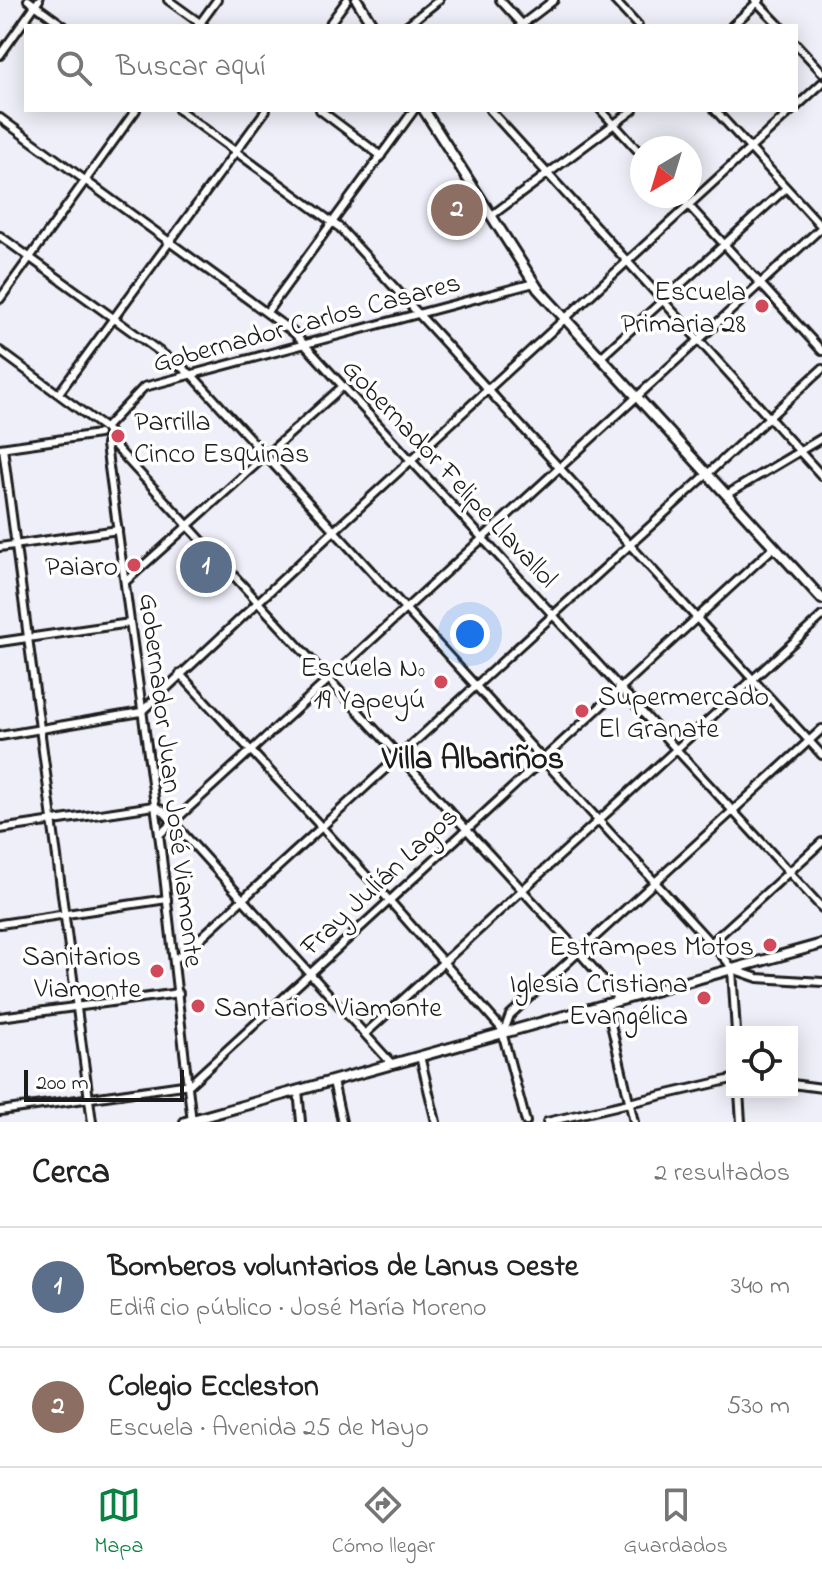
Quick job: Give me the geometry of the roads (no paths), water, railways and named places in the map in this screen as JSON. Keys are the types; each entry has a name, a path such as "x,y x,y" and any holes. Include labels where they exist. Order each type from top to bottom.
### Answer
{"main road":[{"path":"357,0 372,24"},
{"path":"425,112 534,283 822,599"},
{"path":"190,1121 822,944"}],"street":[{"path":"28,0 37,3 62,24"},
{"path":"168,0 200,24"},
{"path":"202,24 217,0"},
{"path":"329,24 347,0"},
{"path":"409,24 439,0"},
{"path":"500,0 521,24"},
{"path":"523,24 554,0"},
{"path":"614,0 636,24"},
{"path":"734,24 757,1 778,24"},
{"path":"0,55 37,3"},
{"path":"798,46 822,72"},
{"path":"798,104 822,83"},
{"path":"0,299 135,112"},
{"path":"182,112 332,221 822,755"},
{"path":"59,393 265,112"},
{"path":"323,112 381,156"},
{"path":"267,312 413,112"},
{"path":"492,112 822,476"},
{"path":"603,112 630,142"},
{"path":"491,216 630,112"},
{"path":"159,835 634,396 822,227 717,112"},
{"path":"702,194 790,112"},
{"name":"Gobernador Felipe Llavallol","path":"0,118 294,333 822,908"},
{"path":"600,358 786,188"},
{"path":"0,736 141,712 687,208"},
{"path":"691,208 822,351"},
{"path":"0,236 192,375 732,969 758,978 822,982"},
{"name":"Gobernador Carlos Casares","path":"104,432 127,402 144,387 534,283"},
{"path":"0,351 59,393 104,432 579,952 617,999"},
{"path":"175,959 822,369"},
{"path":"125,582 342,387"},
{"path":"92,1122 2,448 104,432"},
{"name":"Gobernador Juan José Viamonte","path":"104,432 175,959 190,1084 190,1121"},
{"path":"726,495 822,438"},
{"path":"0,547 118,530"},
{"name":"Fray Julián Lagos","path":"190,1084 774,547"},
{"path":"366,1033 822,616"},
{"path":"0,642 130,623"},
{"path":"180,674 445,961 501,1028 526,1122"},
{"path":"503,1033 510,1015 822,729"},
{"path":"0,829 154,806 162,810 392,1064"},
{"path":"711,943 822,842"},
{"path":"0,924 167,899"},
{"path":"732,969 736,1026"},
{"path":"0,1017 179,993"},
{"path":"606,1003 634,1122"},
{"path":"420,1056 436,1122"},
{"path":"547,1122 726,1080"},
{"path":"333,1081 342,1122"},
{"path":"0,1111 190,1084"},
{"path":"798,1085 822,1088"},
{"path":"298,1090 301,1122"},
{"path":"739,1098 741,1122"}],"place":[{"name":"Colegio Eccleston","path":"457,210"},
{"name":"Escuela Primaria 28","path":"762,306"},
{"name":"Parrilla Cinco Esquinas","path":"118,436"},
{"name":"Paiaro","path":"134,565"},
{"name":"Bomberos voluntarios de Lanus Oeste","path":"206,567"},
{"name":"Escuela Nº 19 Yapeyú","path":"441,682"},
{"name":"Supermercado El Granate","path":"582,711"},
{"name":"Estrampes Motos","path":"770,945"},
{"name":"Sanitarios Viamonte","path":"157,971"},
{"name":"Iglesia Cristiana Evangélica","path":"704,998"},
{"name":"Santarios Viamonte","path":"198,1006"}],"district":[{"name":"Villa Albariños","path":"473,757"}]}
